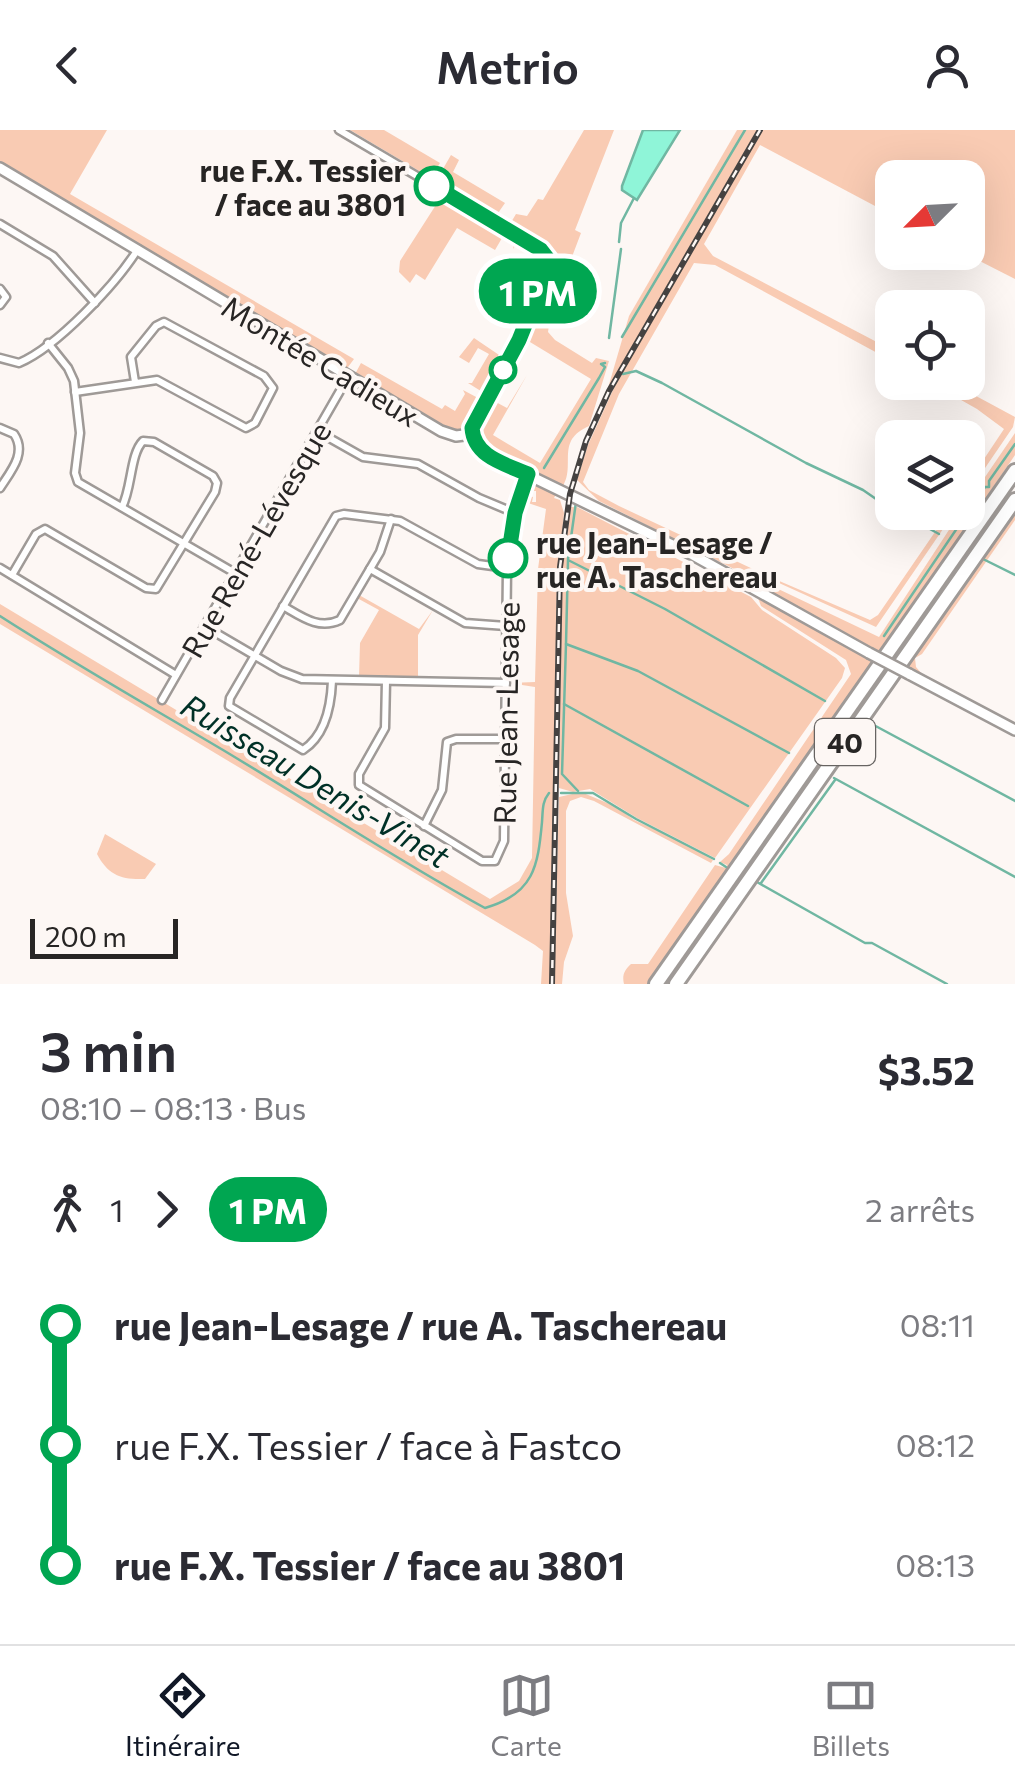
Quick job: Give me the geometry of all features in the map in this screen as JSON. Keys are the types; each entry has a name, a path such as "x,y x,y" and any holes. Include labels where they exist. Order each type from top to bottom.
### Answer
{"highway":[{"name":"40","path":"656,984 1013,474"},
{"name":"40","path":"676,984 1015,500"}],"street":[{"path":"340,130 546,256 546,273 519,340 474,420 472,434"},
{"name":"Montée Cadieux","path":"0,168 444,433 472,434 480,450 693,555 1015,730"},
{"path":"0,224 53,256 94,304"},
{"path":"0,358 19,362 48,343 120,277 138,249"},
{"path":"0,289 6,297 0,306"},
{"path":"76,392 134,382 160,382 246,428 255,422 273,388 268,379 164,322 156,326 130,359 134,382"},
{"path":"48,343 70,371 76,392 80,438 76,478 80,484 235,573"},
{"name":"Rue René-Lévesque","path":"162,700 348,377"},
{"path":"0,428 14,434 20,446 0,488"},
{"path":"317,431 363,457 418,464 474,496 515,513"},
{"path":"12,575 41,530 50,530 153,590 162,585 217,489 216,481 154,442 143,440 138,445 131,486 122,508"},
{"name":"Rue Jean-Lesage","path":"386,681 385,728 359,774 358,783 485,862 497,860 504,841 507,568 515,513 528,474"},
{"path":"332,681 328,717 309,746 300,750 230,708 230,700 336,516 405,523 478,564 507,568"},
{"path":"283,606 313,622 336,623 370,569 391,519"},
{"path":"0,568 176,675"},
{"path":"370,569 461,622 506,626"},
{"path":"204,626 290,676 332,681 506,682"},
{"path":"424,826 442,790 447,742 456,738 505,739"}],"shaded area":[{"path":"0,130 107,130 70,194 354,359 345,371 0,164"},
{"path":"350,130 384,130 440,163 431,178"},
{"path":"584,130 614,130 575,230 581,233 551,312 548,332 592,363 596,358 609,361 589,426 569,446 563,486 498,456 479,439 477,430 492,400 507,408 527,375 493,435 540,463 591,379 525,339 554,261 545,246 510,224 516,214 527,216 538,199 543,200"},
{"path":"643,130 680,130 637,200 622,186"},
{"path":"737,130 757,130 608,388 629,316"},
{"path":"763,130 1015,130 1015,279 985,264 985,160 875,160 875,206 760,145 704,244 713,256 875,341 875,352 715,265 694,263 619,394 583,482 589,490 619,506 870,620 878,615 936,530 942,530 876,627 768,578 742,573 599,501 577,480 588,445 623,368"},
{"path":"451,155 459,160 453,172 505,203 496,216 436,181"},
{"path":"441,197 517,243 513,249 514,245 502,238 495,250 457,228 425,280 416,274 410,283 399,272 400,261"},
{"path":"474,338 505,359 484,393 468,383 472,383 489,354 478,348 469,363 459,357"},
{"path":"361,363 442,409 445,405 455,411 465,394 463,390 478,398 467,430 451,432 354,376"},
{"path":"961,400 984,400 1015,417 1013,427 985,468 985,458 1004,429"},
{"path":"1015,433 1015,455 985,499 985,477"},
{"path":"531,482 557,492 554,498 560,500 564,513 557,581 550,984 541,984 543,951 535,945 0,624 0,604 490,899 519,881 532,858 535,687 509,683 535,682 538,569 546,509 522,501 524,495 536,502 536,491 525,491"},
{"path":"571,507 751,597 762,610 836,658 845,668 842,678 715,858 590,789 573,792 559,788 562,568"},
{"path":"1015,509 1015,520 922,654 915,658 916,667 927,680 904,667"},
{"path":"949,530 964,530 880,654 762,587 772,586 879,637"},
{"path":"359,595 419,629 433,610 418,635 418,678 359,677 360,643 379,610 357,598"},
{"path":"758,598 876,660 649,984 624,984 623,976 631,964 648,964 715,865 726,868 720,862 851,674 846,660 761,606"},
{"path":"581,792 617,807 634,820 713,860 711,863 594,801 581,797 570,801 566,811 566,893 573,936 562,984 554,984 559,797"},
{"path":"105,834 156,864 145,879 122,877 106,867 97,854"}],"waterway":[{"path":"622,337 745,130"},
{"path":"619,242 621,223 634,198"},
{"path":"609,338 621,249"},
{"path":"544,468 605,363"},
{"path":"623,374 636,371 662,383 875,498"},
{"path":"884,636 1015,444"},
{"path":"568,559 576,502"},
{"path":"932,530 939,534"},
{"path":"983,559 1015,575"},
{"path":"789,753 638,671 566,644 568,560 665,609 825,701"},
{"name":"Ruisseau Denis-Vinet","path":"0,616 485,908 514,895 530,876 549,793"},
{"path":"566,644 562,774 578,791"},
{"path":"564,704 748,806"},
{"path":"870,723 1015,801"},
{"path":"834,778 1015,877"},
{"path":"761,883 835,780"},
{"name":"Ruisseau Denis-Vinet","path":"561,793 593,793 714,859"},
{"name":"Ruisseau Denis-Vinet","path":"720,863 726,867"},
{"name":"Ruisseau Denis-Vinet","path":"757,882 947,984"}],"railway":[{"path":"552,984 560,567 570,494 586,441 609,391 760,130"}],"bus line":[{"path":"434,186 541,250 548,259 519,340 472,428 480,450 528,474 515,513 508,558"}],"place":[{"name":"rue F.X. Tessier / face au 3801","path":"434,186"},
{"name":"rue Jean-Lesage / rue A. Taschereau","path":"508,558"}]}
